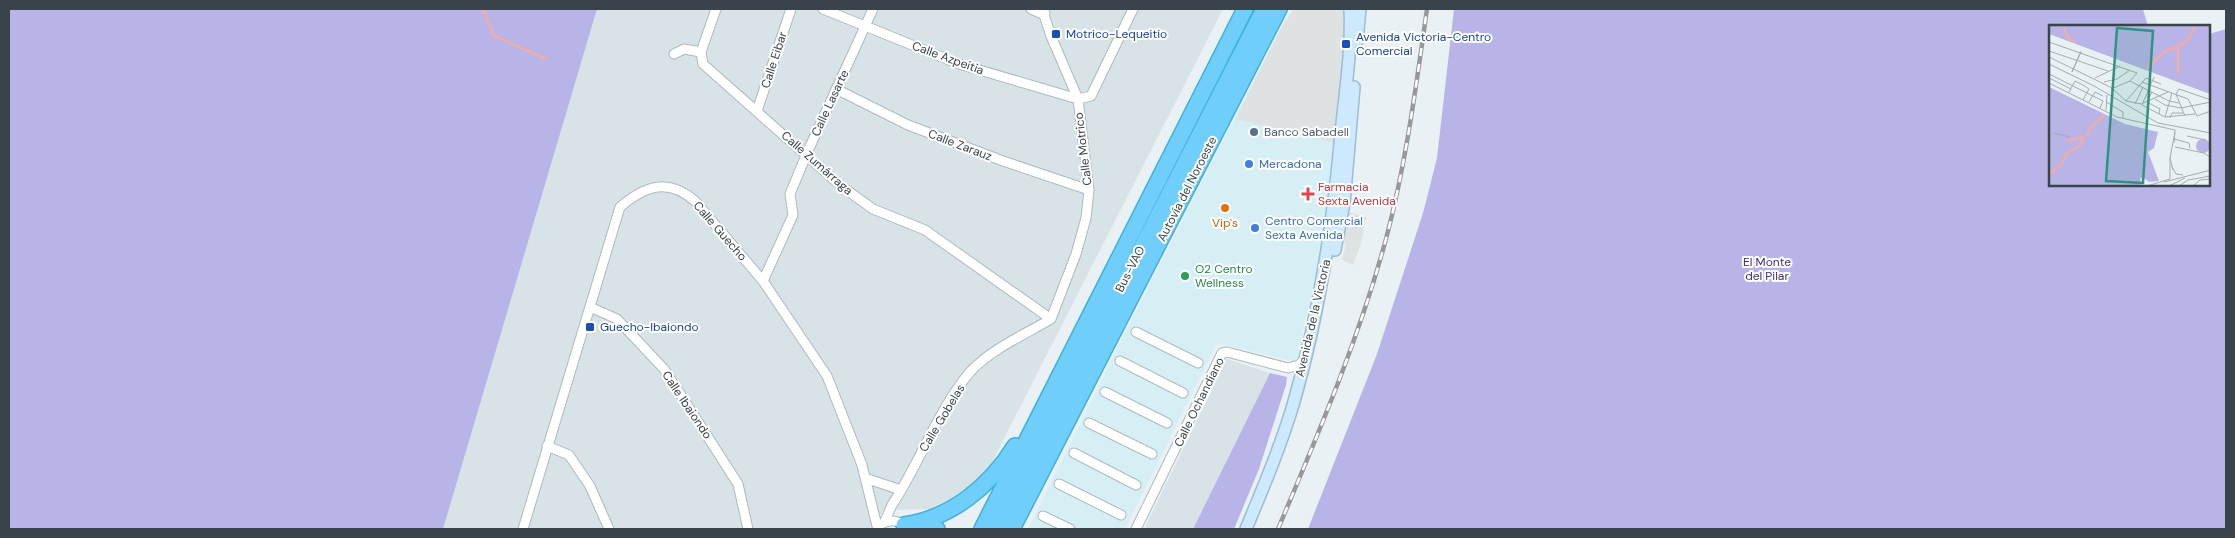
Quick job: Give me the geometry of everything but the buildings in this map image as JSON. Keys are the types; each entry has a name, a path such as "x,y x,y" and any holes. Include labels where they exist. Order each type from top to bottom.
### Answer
{"highway":[{"path":"982,529 1246,9"},
{"name":"Bus-VAO","path":"997,529 1264,9"},
{"name":"Autovía del Noroeste","path":"1012,529 1279,9"},
{"path":"903,525 938,515 968,499 991,478 1008,457 1026,425 1039,416"},
{"path":"926,529 937,529"}],"street":[{"path":"674,54 684,49 701,52 716,9"},
{"name":"Calle Eibar","path":"758,111 791,9"},
{"name":"Calle Azpeitia","path":"823,9 959,64 1078,98"},
{"name":"Calle Lasarte","path":"763,281 793,215 790,194 806,154 873,9"},
{"path":"1030,9 1044,11"},
{"path":"1078,98 1091,96 1132,9"},
{"name":"Avenida de la Victoria","path":"1246,529 1279,447 1304,360 1330,240 1347,72 1350,9"},
{"name":"Avenida de la Victoria","path":"1254,529 1288,442 1342,219 1360,9"},
{"name":"Calle Motrico","path":"1044,11 1078,98 1089,190 1086,218 1076,254 1051,319"},
{"name":"Calle Zumárraga","path":"701,52 703,64 841,186 873,209 925,230 1051,319"},
{"name":"Calle Zarauz","path":"836,89 908,125 1003,162 1089,190"},
{"name":"Calle Guecho","path":"522,529 620,207 645,189 660,186 673,188 685,193 695,201 763,281 827,376 865,478 879,526"},
{"name":"Calle Ibaiondo","path":"590,306 617,319 664,369 738,484 748,529"},
{"name":"Calle Gobelas","path":"879,526 953,397 971,372 991,354 1051,319"},
{"path":"1136,332 1198,363"},
{"name":"Calle Ochandiano","path":"1138,529 1222,354 1227,352 1288,368 1299,365 1304,360"},
{"path":"1120,361 1183,393"},
{"path":"1105,392 1167,423"},
{"path":"1089,423 1152,454"},
{"path":"547,446 570,454 590,486 609,529"},
{"path":"1074,453 1136,485"},
{"path":"865,478 899,494 894,512 903,525"},
{"path":"1059,484 1121,516"},
{"path":"1043,516 1070,529"},
{"path":"879,526 903,525"}],"shaded area":[{"path":"597,9 1223,9 986,474 967,491 937,509 883,510 874,529 443,529"},
{"path":"1294,9 1341,73 1327,216 1317,274 1303,329 1301,352 1297,360 1293,361 1217,343 1125,529 1028,529 1131,321 1282,26"},
{"path":"1294,9 1345,9 1344,42 1334,143 1236,119 1282,26"},
{"path":"1348,212 1366,217 1361,244 1353,265 1342,260 1346,244 1342,242"},
{"path":"1227,359 1270,373 1193,529 1144,529"}],"green space":[{"path":"9,9 597,9 443,529 9,529"},
{"name":"El Monte del Pilar","path":"1454,9 2143,9 2148,25 2049,25 2049,186 2210,186 2210,34 2226,29 2226,529 1308,529 1377,354 1423,213 1437,158"},
{"path":"1270,373 1287,377 1286,385 1259,469 1234,529 1193,529"}],"waterway":[{"path":"481,9 485,13 493,35 546,59"}],"railway":[{"path":"1278,529 1351,350 1386,239 1405,154 1427,9"}],"place":[{"name":"Motrico-Lequeitio","path":"1056,34"},
{"name":"Avenida Victoria-Centro Comercial","path":"1346,44"},
{"name":"Banco Sabadell","path":"1254,132"},
{"name":"Mercadona","path":"1249,164"},
{"name":"Farmacia Sexta Avenida","path":"1308,194"},
{"name":"Vip's","path":"1225,208"},
{"name":"Centro Comercial Sexta Avenida","path":"1255,228"},
{"name":"O2 Centro Wellness","path":"1185,276"},
{"name":"Guecho-Ibaiondo","path":"590,327"}]}
